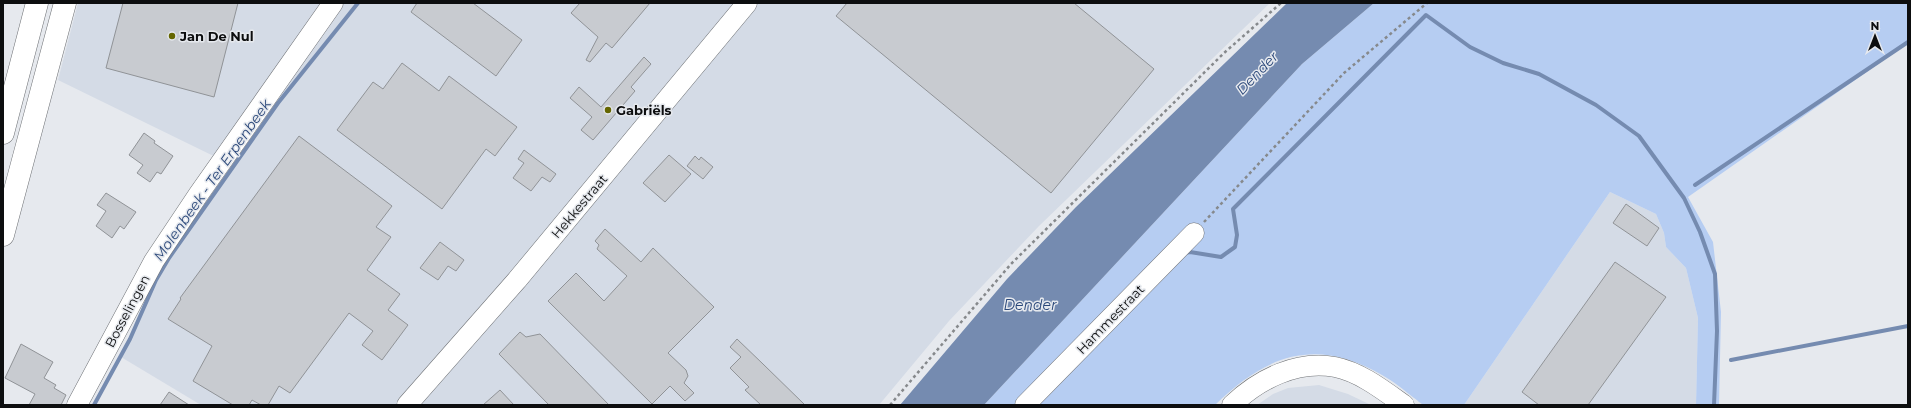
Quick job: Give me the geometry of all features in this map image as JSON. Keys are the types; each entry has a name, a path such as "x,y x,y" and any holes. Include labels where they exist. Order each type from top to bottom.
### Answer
{"main road":[{"path":"3,133 37,3"},
{"path":"3,235 65,3"}],"street":[{"name":"Bosselingen","path":"77,405 154,261 198,195 333,3"},
{"name":"Hekkestraat","path":"407,405 517,280 747,3"},
{"name":"Hammestraat","path":"1026,405 1194,233"},
{"path":"1232,405 1249,390 1271,377 1290,369 1312,366 1334,367 1352,373 1376,386 1404,405"}],"path":[{"path":"890,405 1011,264 1224,53 1281,3"},
{"path":"1194,233 1344,73 1427,4"}],"shaded area":[{"path":"78,3 1270,3 1039,226 949,321 879,405 201,405 121,357 156,280 169,258 234,166 58,80"},
{"path":"1374,3 1908,3 1908,43 1688,197 1713,242 1721,312 1719,405 1696,405 1698,318 1686,268 1666,247 1664,233 1656,214 1610,192 1464,405 1424,405 1386,377 1358,363 1335,356 1314,354 1293,357 1273,363 1254,373 1215,405 984,405 1302,64"},
{"path":"1610,192 1656,214 1664,233 1666,247 1686,268 1698,318 1696,405 1464,405"},
{"path":"1319,385 1348,394 1371,405 1257,405 1273,394 1288,388"}],"water":[{"name":"Dender","path":"1287,3 1374,3 1302,64 984,405 900,405 1007,279 1076,207"}],"building":[{"name":"Jan De Nul","path":"123,3 238,3 214,97 106,68"},
{"path":"417,3 473,3 522,40 496,76 411,12"},
{"path":"580,3 650,3 612,48 606,43 590,62 586,60 598,37 571,13"},
{"path":"847,3 1074,3 1154,69 1051,193 836,16"},
{"path":"644,57 651,64 631,87 635,91 593,140 581,130 592,117 570,98 579,87 601,107"},
{"path":"402,63 439,91 449,76 517,127 495,156 486,149 442,209 337,130 373,82 383,89"},
{"path":"144,133 155,141 154,143 173,156 161,174 157,172 150,182 137,173 143,165 129,155"},
{"path":"299,136 392,206 376,227 391,237 367,270 400,294 388,310 408,325 382,360 362,345 373,331 349,313 290,393 279,386 268,405 261,405 252,400 249,405 233,405 193,381 212,346 168,319 181,299 180,298"},
{"path":"524,150 556,174 550,182 542,177 531,191 513,178 524,163 518,159"},
{"path":"669,155 691,174 665,202 643,183"},
{"path":"695,156 699,160 701,157 713,167 703,179 687,166"},
{"path":"106,193 136,212 124,229 120,226 112,238 96,226 106,211 97,205"},
{"path":"1626,204 1659,228 1647,246 1613,223"},
{"path":"605,229 641,262 653,248 714,307 668,353 686,370 688,376 684,383 694,393 685,401 670,386 652,404 548,301 576,273 604,301 627,276 597,249 599,245 595,241"},
{"path":"440,242 464,260 456,271 448,266 438,280 420,268"},
{"path":"1615,262 1666,297 1588,405 1539,405 1522,392"},
{"path":"520,332 526,337 540,334 609,405 549,405 499,354"},
{"path":"737,339 805,405 761,405 745,390 749,387 730,368 741,357 730,347"},
{"path":"21,344 53,362 44,378 56,385 54,388 66,395 61,405 29,405 35,394 5,378"},
{"path":"500,390 514,405 483,405"},
{"path":"169,392 189,405 160,405"}],"waterway":[{"name":"Molenbeek - Ter Erpenbeek","path":"94,405 130,339 156,280 169,258 278,103 358,3"},
{"path":"1185,253 1190,252 1221,257 1235,247 1237,235 1233,209 1426,15 1470,47 1503,63 1539,74 1596,105 1639,136 1684,198 1700,232 1715,274 1717,331 1714,405"},
{"path":"1695,185 1908,42"},
{"path":"1731,360 1908,326"}],"place":[{"name":"Jan De Nul","path":"172,36"},
{"name":"Gabriëls","path":"608,110"}]}
